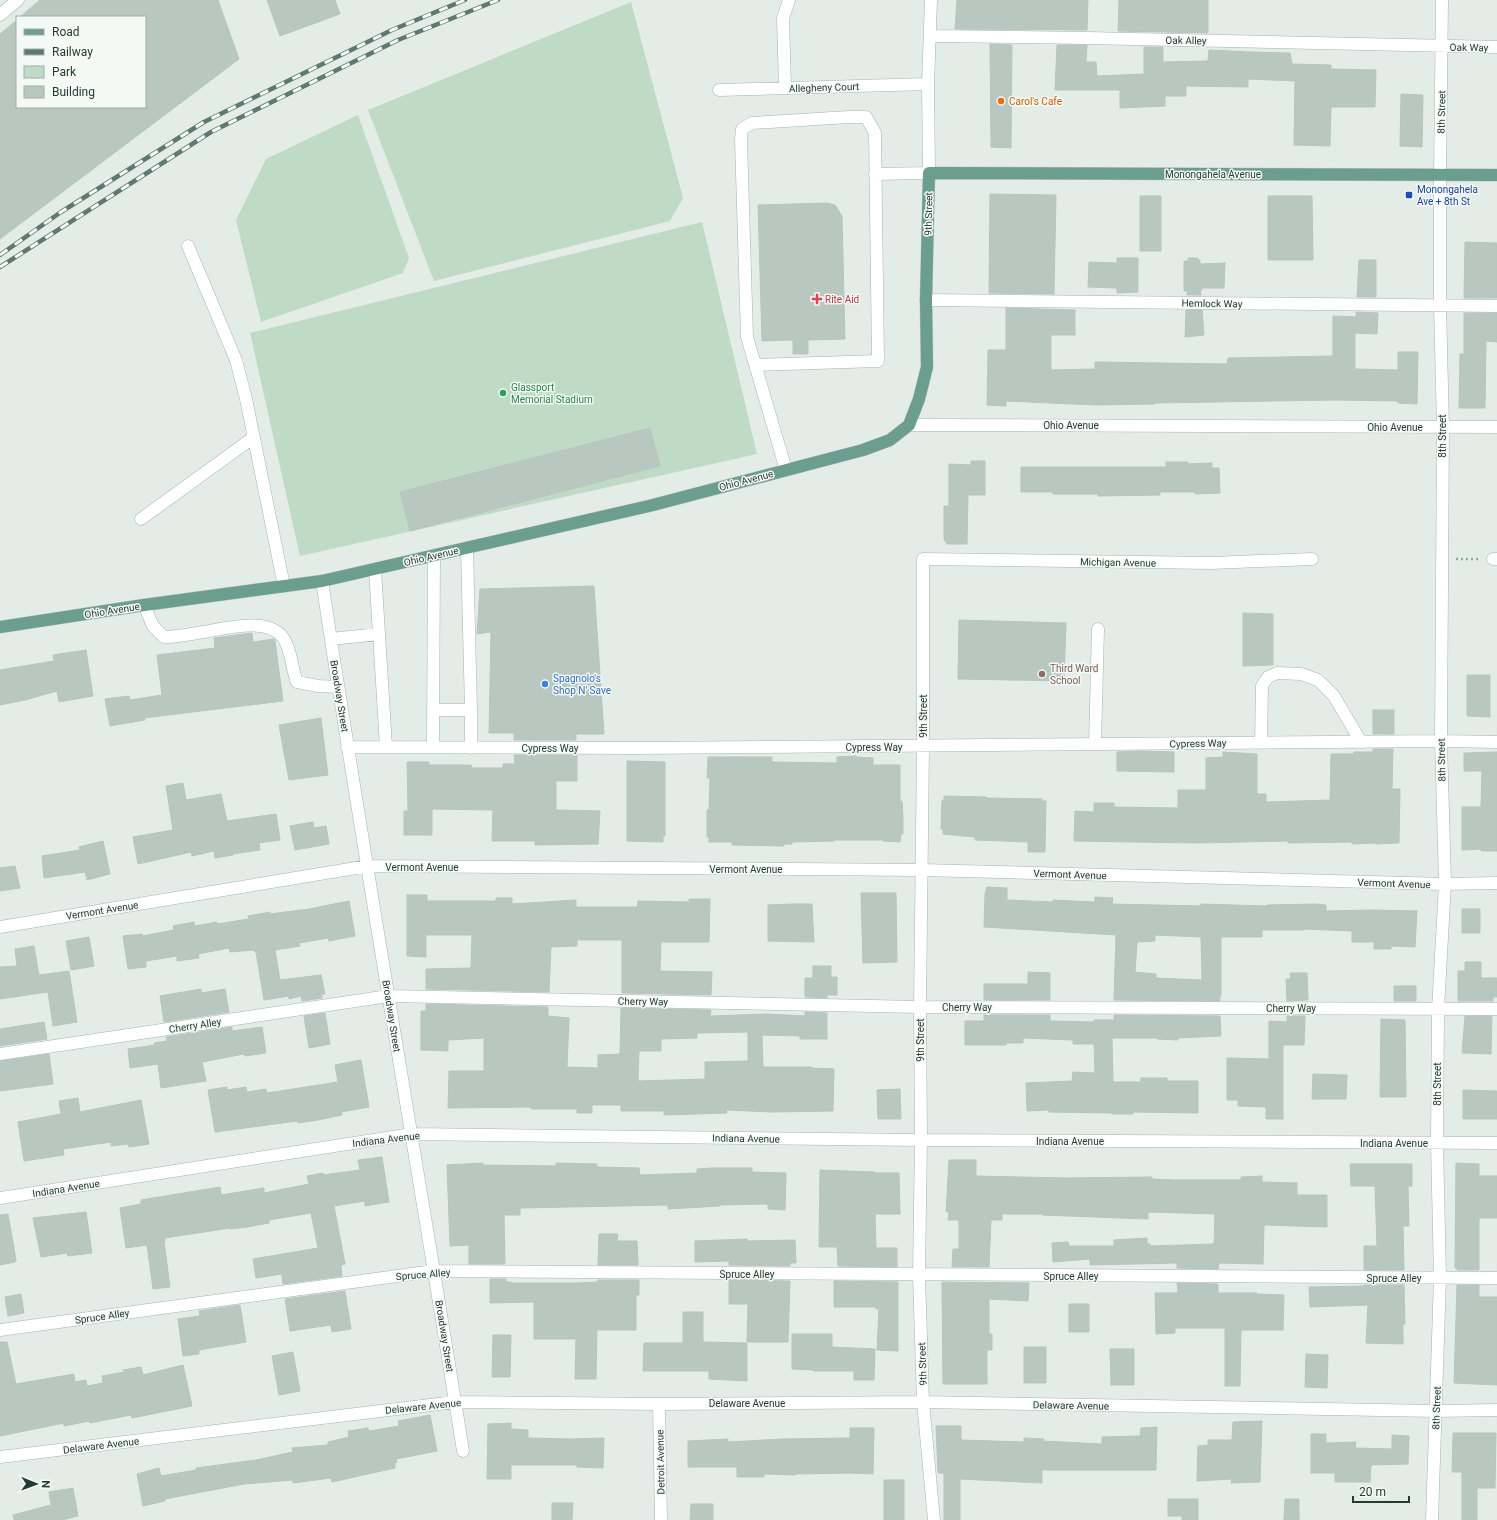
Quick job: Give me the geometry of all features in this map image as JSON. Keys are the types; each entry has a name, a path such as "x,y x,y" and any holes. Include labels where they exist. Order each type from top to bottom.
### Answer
{"main road":[{"name":"Monongahela Avenue","path":"929,172 1497,175"},
{"name":"9th Street","path":"909,425 920,399 927,367 926,300 929,172"},
{"name":"Ohio Avenue","path":"0,627 144,605 322,581 649,506 863,450 890,440 909,425"}],"street":[{"path":"0,16 18,0"},
{"path":"785,88 783,18 789,0"},
{"name":"9th Street","path":"929,172 928,84 931,0"},
{"name":"8th Street","path":"1432,1520 1440,1278 1437,1143 1438,1009 1445,884 1441,741 1442,427 1440,175 1442,0"},
{"name":"Oak Alley","path":"930,36 1441,46"},
{"name":"Oak Way","path":"1441,46 1497,47"},
{"name":"Allegheny Court","path":"719,90 928,84"},
{"path":"756,365 878,361 875,133 866,117 752,123 742,130 741,140 747,336 786,470"},
{"path":"876,174 929,172"},
{"path":"188,246 236,360 254,437 284,586"},
{"name":"Hemlock Way","path":"926,300 1497,306"},
{"name":"Ohio Avenue","path":"909,425 1497,427"},
{"path":"141,519 254,437"},
{"path":"467,548 471,748"},
{"path":"434,556 434,747"},
{"name":"9th Street","path":"923,559 924,746 920,1007 921,1140 919,1275 923,1402 934,1520"},
{"name":"Michigan Avenue","path":"923,559 1211,563 1312,559"},
{"path":"375,569 386,747"},
{"name":"Broadway Street","path":"322,581 347,747 368,866 463,1451"},
{"path":"144,605 153,626 164,637 204,632 228,626 260,626 272,630 282,636 287,644 293,673 297,682 318,686 338,687"},
{"path":"1095,744 1098,629"},
{"path":"331,639 379,634"},
{"path":"1261,743 1262,686 1268,676 1277,673 1301,674 1318,680 1334,696 1361,742"},
{"path":"434,710 471,710"},
{"name":"Cypress Way","path":"347,747 644,748 1441,741 1497,742"},
{"name":"Vermont Avenue","path":"0,927 368,866 922,870 1445,884 1497,883"},
{"name":"Cherry Way","path":"389,996 920,1007 1497,1009"},
{"name":"Cherry Alley","path":"0,1054 389,996"},
{"name":"Indiana Avenue","path":"0,1198 412,1134 921,1140 1497,1144"},
{"name":"Spruce Alley","path":"0,1330 434,1271 1497,1278"},
{"name":"Delaware Avenue","path":"0,1457 455,1402 659,1404 923,1402 1436,1411 1497,1410"},
{"name":"Detroit Avenue","path":"659,1404 661,1520"}],"path":[{"path":"1442,558 1495,559"}],"green space":[{"path":"631,2 683,198 670,221 434,281 368,110"},
{"path":"358,115 409,258 403,273 261,322 236,220 266,159"},
{"name":"Glassport Memorial Stadium","path":"702,222 757,454 300,556 250,333"}],"building":[{"path":"40,0 218,0 239,59 0,239 0,34 16,21 16,108 146,108 146,16 21,16"},
{"path":"267,0 335,0 340,14 280,36"},
{"path":"957,0 1088,0 1087,30 955,29"},
{"path":"1119,0 1208,0 1208,33 1118,31"},
{"name":"Carol's Cafe","path":"990,44 1012,45 1011,148 991,147"},
{"path":"1057,45 1087,45 1086,62 1096,62 1097,76 1144,74 1144,47 1163,47 1163,62 1208,61 1209,50 1290,53 1292,64 1331,65 1331,69 1376,70 1375,107 1331,107 1330,146 1294,145 1295,81 1248,79 1248,87 1186,86 1186,96 1165,96 1165,106 1120,108 1120,90 1055,90"},
{"path":"1401,94 1423,95 1422,147 1400,146"},
{"path":"990,194 1056,195 1054,294 989,293"},
{"path":"1140,196 1161,196 1161,251 1140,251"},
{"path":"1268,196 1312,196 1313,260 1268,260"},
{"path":"827,203 835,205 842,216 845,339 808,340 808,354 793,354 793,340 762,341 758,205"},
{"path":"1465,242 1497,243 1497,298 1464,298"},
{"path":"1117,258 1138,258 1138,292 1117,293 1117,288 1088,287 1089,262 1117,263"},
{"path":"1188,258 1198,258 1198,260 1200,260 1200,264 1225,263 1224,288 1202,288 1202,290 1200,290 1201,295 1187,295 1187,291 1184,291 1184,261 1188,261"},
{"path":"1359,260 1376,260 1376,297 1357,297"},
{"path":"1006,308 1075,310 1075,335 1051,335 1051,370 1095,369 1095,362 1227,364 1228,358 1333,356 1333,316 1356,317 1356,312 1378,313 1377,334 1355,333 1355,369 1398,370 1398,352 1418,352 1417,404 1398,403 1398,401 1335,400 1095,405 1006,401 1006,406 987,405 988,350 1006,350"},
{"path":"1186,310 1202,310 1204,335 1185,337"},
{"path":"1464,313 1497,313 1497,342 1486,341 1485,408 1459,408 1460,354 1464,354"},
{"path":"650,428 660,466 410,531 400,492"},
{"path":"971,461 985,461 985,495 968,495 967,544 947,544 944,539 944,506 949,506 949,464 971,465"},
{"path":"1166,462 1188,462 1188,464 1212,463 1212,468 1219,468 1220,493 1195,494 1195,492 1160,492 1160,495 1098,496 1098,494 1021,492 1021,467 1166,467"},
{"name":"Spagnolo's Shop N' Save","path":"594,586 604,734 576,734 576,740 514,740 514,733 489,733 491,632 477,634 480,589"},
{"path":"1243,613 1273,614 1273,665 1243,666"},
{"path":"959,620 1066,623 1064,681 958,679"},
{"path":"252,633 253,642 274,639 275,641 283,701 144,718 145,720 110,726 105,699 129,696 130,700 162,695 157,655 215,648 214,638"},
{"path":"86,650 93,696 59,702 57,691 0,705 0,670 54,661 53,655"},
{"path":"1467,675 1490,675 1490,717 1467,716"},
{"path":"1373,710 1394,710 1394,734 1373,734"},
{"path":"321,718 328,775 289,780 279,725"},
{"path":"1373,749 1393,749 1392,789 1400,789 1399,843 1288,843 1288,841 1198,843 1074,841 1075,811 1094,812 1094,803 1114,803 1114,807 1178,808 1178,790 1206,790 1206,758 1223,757 1223,752 1257,754 1257,794 1266,794 1266,802 1330,800 1331,754 1373,752"},
{"path":"1117,752 1174,752 1174,772 1117,771"},
{"path":"1497,752 1497,851 1481,851 1481,849 1462,850 1462,807 1481,807 1482,771 1464,771 1464,753"},
{"path":"514,755 577,755 577,781 556,781 556,810 600,811 598,844 535,845 535,841 492,841 493,810 432,809 432,835 404,835 404,811 408,811 407,762 429,762 429,765 471,765 472,768 503,768 503,764 515,764"},
{"path":"856,756 873,758 873,765 900,765 900,801 902,801 903,834 901,834 900,842 883,840 834,840 792,842 792,844 784,844 784,846 732,845 732,842 709,842 709,837 707,837 707,810 709,810 710,778 707,778 708,757 772,757 772,762 837,763 837,757"},
{"path":"627,761 665,762 665,836 663,836 663,842 627,841"},
{"path":"183,783 186,800 221,794 227,821 276,814 280,840 259,843 260,850 233,855 215,858 214,851 192,856 191,852 138,864 133,837 173,830 166,786"},
{"path":"944,796 1042,799 1042,801 1046,801 1045,852 1028,852 1028,842 975,840 975,837 943,834 943,829 941,829 942,801 944,800"},
{"path":"313,822 314,828 326,826 329,844 295,850 290,826"},
{"path":"103,841 110,874 87,880 85,872 44,878 42,856 80,850 79,847"},
{"path":"15,866 20,888 0,891 0,868"},
{"path":"987,887 1007,888 1007,900 1095,902 1095,897 1113,898 1112,904 1267,906 1316,904 1326,905 1326,911 1417,911 1415,947 1391,946 1391,949 1374,949 1374,942 1352,942 1352,931 1304,929 1262,930 1262,937 1221,937 1220,1001 1114,1000 1116,935 984,927 985,894","holes":["1155,935 1201,937 1202,980 1156,978 1156,974 1135,972 1137,942 1155,941"]},
{"path":"861,893 896,893 897,962 863,963"},
{"path":"407,895 427,895 427,901 496,901 496,898 512,898 512,904 576,900 576,907 637,907 638,901 689,902 689,899 710,899 709,942 661,942 660,971 712,972 711,995 622,993 622,940 577,940 577,946 551,947 549,992 426,989 426,969 471,968 472,935 426,935 426,957 407,956"},
{"path":"349,901 355,936 329,941 328,938 299,943 300,946 275,950 280,980 321,975 325,994 322,994 322,998 302,1001 301,996 289,999 289,996 264,1000 256,952 254,950 230,952 229,948 198,954 199,958 177,961 177,956 146,961 146,967 128,969 123,936 142,934 142,936 174,930 173,926 194,922 195,926 217,922 217,924 249,919 248,916 270,912 270,914 309,909"},
{"path":"812,904 814,942 768,941 768,905"},
{"path":"1462,909 1480,909 1480,933 1462,933"},
{"path":"89,937 94,966 71,970 66,941"},
{"path":"34,946 39,975 69,971 77,1022 53,1026 48,992 0,999 0,967 17,966 15,949"},
{"path":"1465,962 1481,962 1481,978 1497,978 1497,997 1493,997 1493,1001 1458,1001 1458,971 1465,971"},
{"path":"813,966 831,966 831,977 837,977 837,995 827,995 827,998 805,997 805,978 813,978"},
{"path":"1028,972 1050,973 1050,1000 984,1000 984,984 1028,984"},
{"path":"1290,973 1307,973 1308,1000 1287,1001 1286,979 1291,979"},
{"path":"1394,986 1416,986 1416,1001 1394,1001"},
{"path":"201,989 201,993 225,989 229,1012 164,1022 160,996"},
{"path":"426,1004 548,1007 548,1016 569,1018 567,1067 598,1068 598,1055 620,1054 621,1008 711,1010 710,1016 767,1014 805,1016 805,1012 827,1013 827,1039 800,1039 800,1036 762,1035 763,1067 812,1067 834,1069 833,1111 772,1112 726,1110 727,1113 664,1115 664,1111 621,1111 621,1105 592,1105 592,1113 577,1113 577,1109 531,1109 531,1107 448,1108 449,1071 484,1071 484,1038 448,1040 448,1051 421,1050 421,1011 426,1011","holes":["748,1032 748,1061 705,1062 705,1079 638,1081 639,1051 661,1051 661,1039 697,1038 697,1033"]},
{"path":"325,1013 330,1044 309,1048 304,1016"},
{"path":"984,1015 1050,1015 1050,1021 1094,1022 1094,1020 1114,1020 1114,1015 1220,1016 1221,1036 1178,1038 1178,1040 1157,1038 1112,1038 1113,1082 1141,1082 1141,1078 1167,1078 1167,1081 1198,1081 1198,1113 1133,1112 1133,1114 1112,1114 1049,1112 1049,1110 1027,1111 1026,1083 1072,1081 1073,1072 1095,1073 1094,1044 1073,1044 1073,1040 1023,1038 1023,1043 1006,1043 1006,1045 965,1045 965,1021 984,1021"},
{"path":"1287,1016 1305,1016 1304,1045 1283,1045 1283,1119 1266,1119 1266,1107 1238,1106 1238,1100 1227,1100 1227,1058 1269,1059 1269,1021 1287,1022"},
{"path":"1465,1016 1492,1016 1491,1054 1462,1053"},
{"path":"1381,1019 1405,1020 1406,1097 1380,1097"},
{"path":"44,1022 47,1039 0,1046 0,1029"},
{"path":"232,1027 232,1031 262,1027 266,1053 245,1056 244,1054 202,1062 206,1081 161,1088 158,1064 130,1068 128,1049 155,1045 154,1043 167,1041 166,1037"},
{"path":"49,1054 53,1084 0,1091 0,1061"},
{"path":"361,1060 369,1107 341,1112 342,1115 318,1120 298,1123 298,1121 215,1132 208,1090 227,1087 227,1090 246,1087 247,1092 266,1089 267,1093 338,1082 335,1065"},
{"path":"1313,1074 1347,1075 1346,1099 1312,1099"},
{"path":"900,1089 901,1119 878,1119 877,1090"},
{"path":"1463,1090 1497,1091 1497,1119 1463,1119"},
{"path":"78,1098 80,1112 141,1100 149,1144 129,1147 128,1144 111,1146 111,1142 63,1149 64,1155 24,1161 18,1122 61,1114 59,1101"},
{"path":"382,1157 389,1202 365,1206 365,1201 334,1206 345,1264 341,1265 342,1276 283,1284 282,1274 256,1278 253,1259 318,1248 311,1213 269,1220 269,1223 247,1227 230,1228 165,1238 164,1241 170,1287 153,1289 147,1245 126,1248 120,1208 141,1204 141,1200 220,1187 221,1195 264,1188 264,1193 309,1184 307,1176 360,1170 358,1160"},
{"path":"949,1160 976,1160 976,1176 1066,1178 1152,1177 1152,1179 1175,1180 1241,1180 1241,1177 1262,1176 1262,1182 1297,1183 1297,1195 1327,1195 1327,1227 1264,1225 1263,1264 1219,1263 1218,1269 1177,1268 1177,1263 1090,1265 1090,1259 1053,1262 1052,1243 1068,1242 1069,1246 1114,1246 1114,1240 1147,1238 1147,1244 1150,1244 1150,1246 1214,1244 1215,1214 1148,1212 1148,1219 1042,1214 1002,1214 1002,1220 991,1220 989,1267 952,1267 953,1249 959,1249 959,1220 948,1220 949,1212 946,1212"},
{"path":"483,1163 483,1165 556,1166 556,1163 597,1164 597,1167 639,1168 640,1175 697,1173 697,1169 712,1168 752,1168 752,1172 786,1173 785,1210 768,1209 768,1204 720,1205 668,1209 668,1205 520,1208 520,1215 504,1215 505,1264 469,1264 469,1245 450,1246 447,1165"},
{"path":"1456,1163 1479,1164 1479,1176 1497,1176 1497,1218 1479,1218 1479,1270 1457,1270 1457,1268 1455,1268"},
{"path":"1350,1164 1412,1164 1412,1186 1408,1186 1409,1226 1403,1226 1404,1270 1364,1270 1364,1246 1377,1246 1375,1186 1351,1186"},
{"path":"820,1170 899,1173 900,1214 875,1214 876,1248 897,1248 897,1267 838,1266 837,1247 819,1247"},
{"path":"86,1212 92,1253 68,1256 67,1253 41,1257 33,1218"},
{"path":"8,1214 16,1260 15,1262 0,1265 0,1215"},
{"path":"599,1234 618,1234 617,1241 637,1241 638,1265 598,1265"},
{"path":"747,1239 747,1241 795,1240 796,1263 790,1263 790,1266 729,1265 729,1261 695,1262 695,1241"},
{"path":"490,1279 506,1279 506,1282 511,1283 576,1283 597,1282 598,1280 639,1280 639,1295 636,1295 636,1330 597,1330 596,1379 575,1379 576,1339 534,1339 534,1302 490,1303"},
{"path":"729,1280 790,1281 788,1342 747,1342 748,1304 729,1304"},
{"path":"834,1281 898,1282 898,1351 877,1350 879,1309 876,1309 876,1307 834,1307"},
{"path":"942,1282 1029,1283 1028,1301 989,1299 989,1334 992,1334 992,1350 987,1350 987,1384 943,1384"},
{"path":"1177,1283 1218,1284 1218,1293 1284,1295 1283,1330 1241,1330 1240,1386 1225,1386 1225,1328 1175,1328 1175,1333 1156,1334 1155,1293 1178,1293"},
{"path":"1404,1285 1405,1324 1403,1324 1403,1344 1366,1343 1368,1305 1310,1307 1309,1287"},
{"path":"1457,1285 1479,1285 1479,1297 1497,1297 1497,1385 1454,1383"},
{"path":"345,1291 351,1329 332,1332 331,1325 290,1331 285,1299"},
{"path":"21,1294 24,1313 8,1316 5,1297"},
{"path":"1069,1304 1089,1304 1089,1332 1069,1332"},
{"path":"240,1305 246,1342 199,1350 199,1354 183,1356 178,1319 200,1316 199,1311"},
{"path":"683,1312 703,1312 703,1342 747,1343 747,1381 709,1379 709,1371 643,1371 644,1343 683,1343"},
{"path":"792,1334 832,1334 832,1347 875,1349 874,1380 854,1380 854,1371 814,1371 792,1369"},
{"path":"493,1335 511,1335 510,1377 492,1377"},
{"path":"0,1342 7,1342 16,1384 74,1374 75,1382 86,1380 87,1386 103,1383 102,1376 124,1372 123,1370 141,1367 143,1375 183,1365 192,1406 132,1418 131,1415 90,1423 89,1421 64,1426 64,1423 0,1436"},
{"path":"1024,1347 1046,1347 1046,1383 1024,1383"},
{"path":"1110,1349 1134,1349 1134,1385 1111,1385"},
{"path":"293,1352 300,1391 279,1395 272,1356"},
{"path":"1306,1354 1328,1355 1327,1388 1305,1387"},
{"path":"430,1415 437,1451 396,1459 397,1462 395,1463 395,1468 332,1482 331,1478 293,1483 293,1480 244,1484 165,1499 165,1501 143,1506 137,1474 159,1468 161,1476 196,1470 196,1468 256,1460 293,1452 292,1448 328,1445 328,1442 349,1437 348,1431 368,1428 369,1431 399,1426 398,1421"},
{"path":"1262,1421 1260,1482 1231,1483 1232,1479 1197,1481 1198,1446 1208,1445 1208,1440 1232,1440 1233,1422"},
{"path":"511,1423 511,1429 528,1430 528,1438 604,1438 603,1468 577,1467 577,1465 511,1465 511,1479 487,1479 488,1424"},
{"path":"936,1426 961,1426 961,1440 1024,1442 1024,1438 1044,1439 1043,1441 1102,1444 1102,1437 1140,1436 1141,1428 1157,1427 1156,1470 1042,1470 1042,1483 960,1479 960,1520 944,1520 944,1473 938,1473"},
{"path":"850,1428 874,1428 873,1474 764,1474 764,1477 737,1477 737,1467 688,1467 688,1441 728,1439 728,1442 782,1439 850,1438"},
{"path":"1453,1433 1496,1433 1495,1488 1477,1488 1477,1520 1462,1520 1462,1472 1452,1472"},
{"path":"1311,1434 1326,1434 1326,1443 1356,1442 1355,1448 1392,1449 1392,1435 1409,1436 1408,1464 1371,1465 1370,1482 1335,1482 1335,1473 1311,1473"},
{"path":"884,1480 904,1480 904,1520 884,1520"},
{"path":"73,1488 78,1516 62,1520 14,1520 13,1515 51,1505 49,1492"},
{"path":"1168,1499 1198,1499 1198,1520 1182,1520 1182,1516 1168,1516"},
{"path":"1285,1499 1299,1499 1299,1520 1284,1520"},
{"path":"552,1503 573,1503 572,1520 552,1520"},
{"path":"691,1504 713,1504 713,1520 690,1520"}],"railway":[{"path":"0,255 61,212 204,122 392,30 465,0"},
{"path":"0,267 211,132 398,40 498,0"}],"place":[{"name":"Carol's Cafe","path":"1001,101"},
{"name":"Monongahela Ave + 8th St","path":"1409,195"},
{"name":"Rite Aid","path":"817,299"},
{"name":"Glassport Memorial Stadium","path":"503,393"},
{"name":"Third Ward School","path":"1042,674"},
{"name":"Spagnolo's Shop N' Save","path":"545,684"}]}
